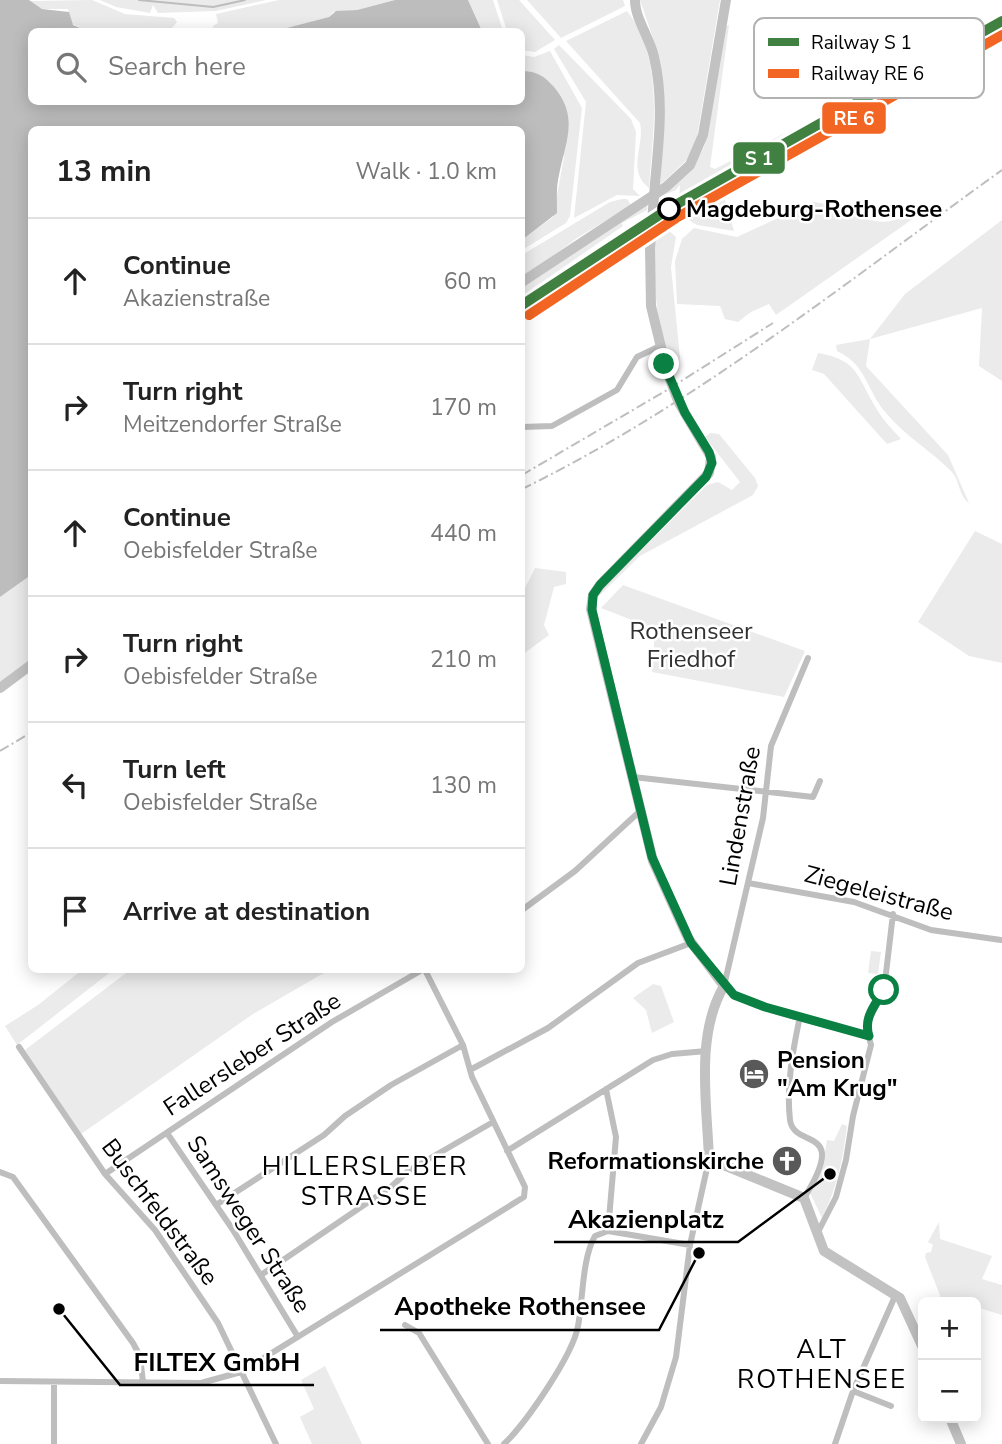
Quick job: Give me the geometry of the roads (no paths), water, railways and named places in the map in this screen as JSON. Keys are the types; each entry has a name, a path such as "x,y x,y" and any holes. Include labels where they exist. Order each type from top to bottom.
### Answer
{"street":[{"path":"635,0 652,48 660,92 650,248 650,295 658,347 680,403 711,457 709,473 612,571 592,599 592,610 655,866 691,943 734,995 765,1007 869,1036"},
{"path":"525,280 666,187 690,165 703,135 726,0"},
{"path":"525,427 552,426 617,390 637,357 658,347"},
{"name":"Lindenstraße","path":"724,986 768,792 771,746 808,658"},
{"path":"0,688 28,667"},
{"path":"633,777 813,797 820,781"},
{"path":"525,908 575,871 640,811"},
{"name":"Ziegeleistraße","path":"748,883 841,900 894,915 924,929 1001,940"},
{"path":"818,1232 840,1185 871,1045 866,1026 884,990 894,915"},
{"path":"470,1070 548,1028 638,963 691,943"},
{"name":"Fallersleber Straße","path":"105,1174 332,1021 419,973"},
{"path":"0,1381 205,1383 241,1372 524,1197 526,1192 470,1070 463,1045 426,973"},
{"path":"640,1444 660,1407 676,1357 690,1245 709,1159 709,1018 724,986"},
{"path":"800,1016 790,1072 790,1122 796,1131 818,1143 822,1152 817,1174 804,1198"},
{"path":"216,1205 324,1135 345,1116 391,1085 463,1045"},
{"name":"Buschfeldstraße","path":"19,1047 105,1174 155,1230 222,1330 276,1444"},
{"path":"507,1152 660,1057 707,1051"},
{"path":"606,1089 616,1137 608,1231"},
{"path":"261,1275 392,1186 408,1171 493,1122"},
{"name":"Samsweger Straße","path":"167,1133 261,1275 298,1337"},
{"path":"709,1159 804,1198 821,1245 830,1256 896,1294 908,1310 918,1335"},
{"path":"0,1172 13,1177 133,1343 140,1356 143,1382"},
{"path":"504,1444 523,1424 546,1391 576,1334 593,1239 601,1232 608,1231 690,1245"},
{"path":"835,1444 853,1391 896,1294"},
{"path":"405,1325 419,1333 488,1444"},
{"path":"54,1383 54,1444"},
{"path":"853,1391 891,1406"},
{"path":"952,1423 961,1444"}],"waterway":[{"path":"139,0 213,7 245,0"}],"railway":[{"path":"525,487 586,456 708,381 1002,170"},
{"path":"525,473 667,390 773,323"},
{"path":"0,751 28,734"}],"place":[{"name":"Magdeburg-Rothensee","path":"669,209"},
{"name":"Pension \"Am Krug\"","path":"754,1074"},
{"name":"Reformationskirche","path":"787,1161"},
{"name":"Akazienplatz","path":"830,1174"},
{"name":"Apotheke Rothensee","path":"699,1253"},
{"name":"FILTEX GmbH","path":"59,1309"}],"district":[{"name":"HILLERSLEBER STRASSE","path":"365,1181"},
{"name":"ALT ROTHENSEE","path":"822,1364"}],"park label":[{"name":"Rothenseer Friedhof","path":"691,645"}]}
